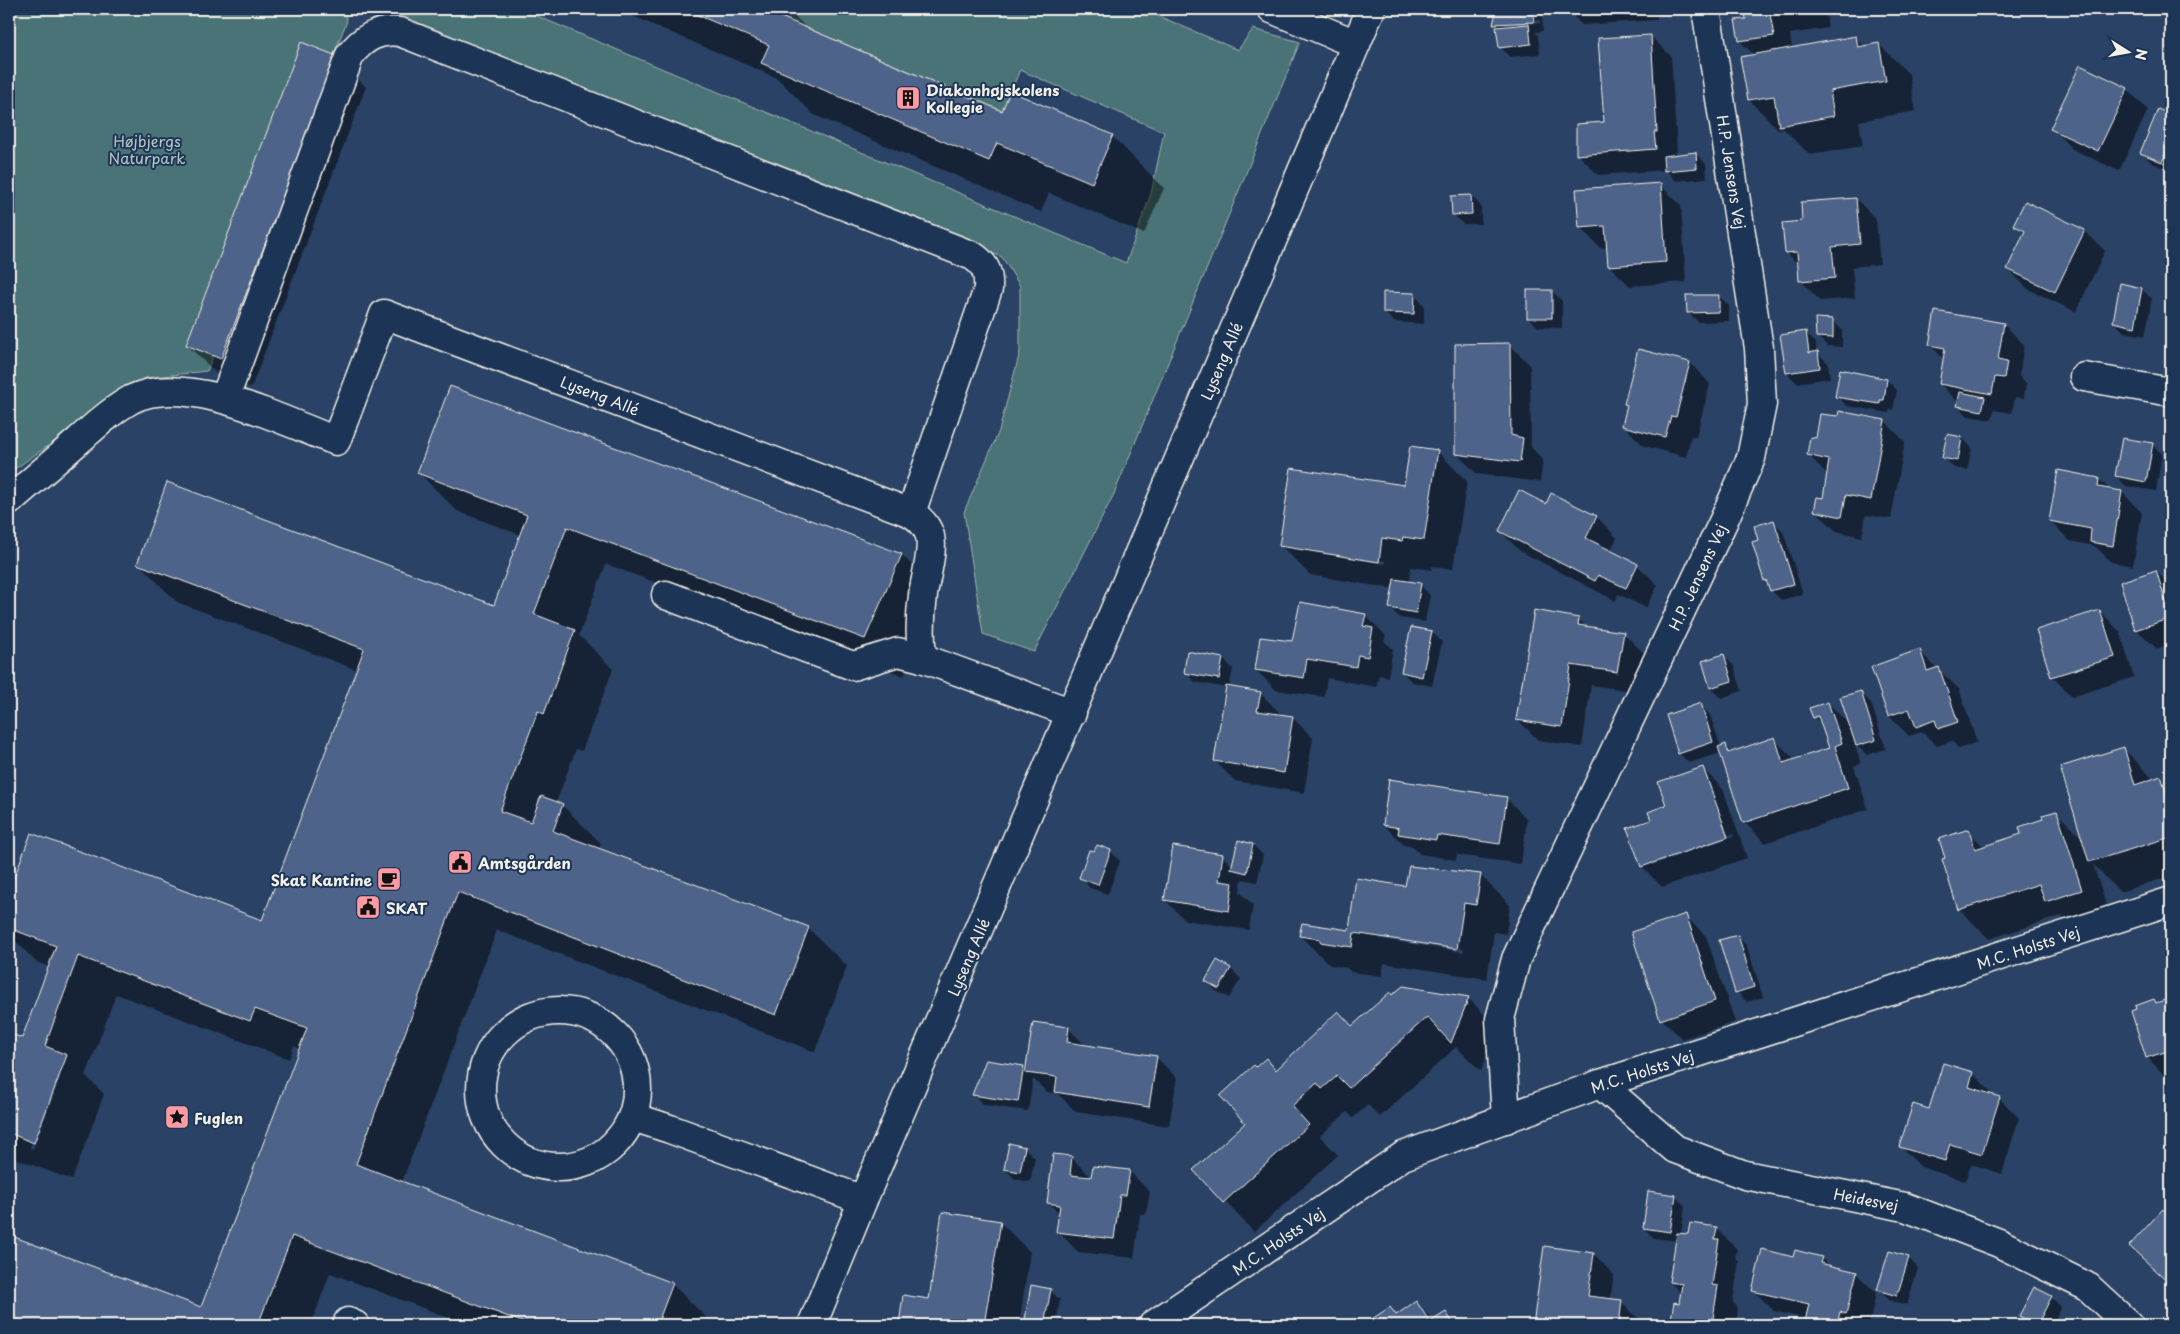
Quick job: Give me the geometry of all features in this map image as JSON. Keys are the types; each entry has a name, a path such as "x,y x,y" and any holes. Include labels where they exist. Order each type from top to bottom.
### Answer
{"street":[{"path":"1272,9 1356,44"},
{"name":"Lyseng Allé","path":"812,1325 863,1200 1072,714 1371,9"},
{"name":"H.P. Jensens Vej","path":"1506,1118 1500,1018 1516,959 1751,458 1762,404 1759,348 1706,9"},
{"path":"9,501 113,410 134,398 157,392 182,392 225,398 350,55 360,43 374,34 388,30 400,32 973,256 981,261 987,268 988,289 911,512"},
{"name":"Lyseng Allé","path":"225,398 336,441 384,314 911,512 922,521 930,534 920,631 922,658"},
{"path":"2084,377 2171,392"},
{"path":"666,595 853,666 898,652 922,658 1072,714"},
{"name":"M.C. Holsts Vej","path":"1153,1325 1403,1156 1600,1084 2171,901"},
{"path":"576,1011 615,1033 637,1072 633,1118 606,1154 564,1169 537,1163 520,1159 488,1127 478,1083 495,1041 509,1030 531,1014 576,1011"},
{"name":"Heidesvej","path":"1600,1084 1675,1149 1746,1176 1905,1206 1982,1236 2088,1286 2129,1325"},
{"path":"633,1118 678,1132 863,1200"}],"green space":[{"name":"Højbjergs Naturpark","path":"9,9 343,9 347,21 207,371 145,378 9,473"},
{"path":"391,9 520,9 1126,263 1151,194 1164,132 1020,70 1002,111 781,17 785,9 1142,9 1238,50 1253,29 1300,42 1114,494 1034,652 983,634 964,512 999,431 1020,352 1020,286 1002,257 392,16"}],"building":[{"name":"Diakonhøjskolens Kollegie","path":"683,9 785,9 781,17 1002,111 1010,91 1113,135 1092,183 997,143 989,161 761,63 769,45"},
{"path":"1497,9 1533,9 1534,22 1493,24"},
{"path":"1744,9 1806,9 1770,14 1774,36 1739,41 1735,20 1746,19"},
{"path":"1529,24 1531,44 1499,48 1496,27"},
{"path":"1651,35 1657,132 1654,132 1656,149 1576,155 1576,124 1604,122 1598,38"},
{"path":"1856,36 1858,47 1879,43 1886,81 1830,91 1834,116 1779,126 1774,96 1748,100 1740,57"},
{"path":"301,42 337,56 221,359 186,345"},
{"path":"2080,65 2128,88 2098,151 2050,129"},
{"path":"2158,109 2171,115 2171,141 2162,162 2140,153"},
{"path":"1696,152 1697,168 1664,171 1663,156"},
{"path":"1661,183 1666,262 1608,266 1605,226 1579,228 1576,189"},
{"path":"1471,195 1472,214 1452,215 1451,196"},
{"path":"1856,198 1860,244 1832,247 1835,278 1799,281 1797,252 1785,253 1782,223 1802,221 1801,202"},
{"path":"2025,201 2085,230 2055,292 2007,269 2025,231 2013,225"},
{"path":"2120,283 2142,288 2135,327 2113,322"},
{"path":"1527,290 1552,290 1552,318 1527,318"},
{"path":"1383,292 1415,293 1414,314 1383,313"},
{"path":"1686,295 1719,295 1719,312 1687,313"},
{"path":"1935,311 2004,323 1998,360 2007,362 2004,378 1995,377 1992,394 1939,384 1945,348 1929,345"},
{"path":"1815,318 1833,319 1833,338 1816,337"},
{"path":"1806,331 1809,353 1818,351 1820,368 1786,373 1780,335"},
{"path":"1510,343 1511,435 1523,438 1520,462 1455,454 1455,344"},
{"path":"1638,349 1690,362 1676,417 1671,416 1665,437 1622,426 1627,405 1624,404"},
{"path":"1840,369 1887,379 1884,400 1880,400 1880,404 1835,397"},
{"name":"Amtsgården","path":"450,386 902,554 865,639 567,527 534,614 575,630 544,714 538,711 500,811 531,822 541,796 563,804 553,831 809,927 776,1015 458,892 356,1164 673,1283 657,1325 530,1325 292,1236 258,1325 9,1325 9,1235 201,1307 307,1028 255,1009 250,1021 78,956 45,1046 67,1055 34,1143 9,1133 9,1033 22,1038 56,946 9,928 9,891 31,833 262,920 364,649 137,564 167,482 494,605 527,515 417,473"},
{"path":"1960,392 1985,397 1982,411 1957,406"},
{"path":"1839,411 1885,420 1871,500 1846,495 1842,517 1814,511 1817,497 1823,498 1829,460 1807,455 1810,437 1816,438 1820,414 1838,416"},
{"path":"1947,434 1962,437 1958,461 1942,458"},
{"path":"2122,438 2153,443 2146,482 2115,476"},
{"path":"1410,446 1438,450 1424,540 1403,537 1402,541 1382,538 1379,562 1279,546 1291,468 1404,485"},
{"path":"2058,470 2099,478 2098,487 2122,491 2113,546 2090,542 2091,529 2049,521"},
{"path":"1519,490 1546,504 1551,493 1597,516 1586,538 1638,564 1626,588 1598,575 1595,581 1499,531"},
{"path":"1774,520 1794,584 1770,591 1766,580 1764,581 1752,542 1758,540 1754,526"},
{"path":"2156,570 2171,618 2135,630 2120,582"},
{"path":"1394,579 1421,583 1416,613 1389,608"},
{"path":"1300,602 1366,614 1363,626 1373,628 1368,657 1358,655 1356,667 1307,659 1304,678 1255,670 1260,637 1292,641"},
{"path":"1534,610 1579,618 1578,625 1624,632 1617,672 1571,665 1562,727 1516,720"},
{"path":"2100,610 2115,657 2051,677 2036,630"},
{"path":"1411,627 1432,631 1422,677 1401,672"},
{"path":"1920,649 1927,671 1939,667 1958,722 1938,729 1935,720 1916,727 1909,709 1888,716 1871,667"},
{"path":"1187,651 1223,658 1219,679 1184,673"},
{"path":"1724,654 1732,681 1710,688 1702,661"},
{"path":"1226,686 1261,692 1257,711 1293,716 1284,773 1214,761"},
{"path":"1861,691 1876,740 1856,746 1840,697"},
{"path":"1828,702 1842,743 1835,746 1848,788 1743,823 1718,747 1726,744 1728,753 1775,737 1783,763 1829,748 1818,716 1813,718 1809,708"},
{"path":"1701,703 1713,742 1678,754 1666,715"},
{"path":"2124,747 2135,785 2161,776 2171,807 2171,837 2089,862 2060,767"},
{"path":"1703,767 1728,837 1641,867 1627,828 1651,820 1648,812 1666,805 1658,782"},
{"path":"1389,779 1507,797 1500,844 1437,835 1436,840 1398,834 1399,828 1383,825"},
{"path":"2057,811 2082,890 2045,902 2039,884 1958,910 1942,859 1945,858 1939,839 1969,829 1975,849 2021,834 2019,827 2043,819 2042,815"},
{"path":"1238,840 1253,844 1247,873 1231,869"},
{"path":"1097,845 1111,850 1098,885 1079,878 1089,850 1094,851"},
{"path":"1173,846 1223,854 1219,881 1233,883 1229,911 1164,900"},
{"path":"1409,866 1481,874 1476,905 1464,903 1457,949 1354,933 1352,947 1320,942 1320,939 1299,936 1302,923 1349,930 1356,878 1405,886"},
{"path":"1686,914 1715,1001 1660,1020 1631,932"},
{"path":"1738,935 1754,987 1735,993 1719,940"},
{"path":"1217,960 1231,968 1219,989 1205,981"},
{"path":"1403,986 1469,997 1451,1043 1427,1017 1349,1088 1337,1076 1322,1089 1317,1083 1292,1106 1309,1125 1223,1203 1193,1170 1245,1123 1220,1096 1254,1065 1256,1067 1266,1058 1276,1070 1338,1011 1352,1026 1390,992 1392,995"},
{"path":"2171,998 2171,1050 2146,1058 2131,1011 2136,1009 2135,1006 2154,999 2156,1003"},
{"path":"1033,1022 1069,1027 1067,1042 1157,1056 1149,1107 1055,1092 1057,1077 1025,1073"},
{"path":"986,1060 1024,1066 1018,1102 972,1095"},
{"path":"1943,1063 1973,1072 1969,1087 2000,1097 1982,1154 1950,1144 1945,1161 1899,1147 1913,1104 1929,1109"},
{"path":"1009,1143 1025,1147 1020,1172 1004,1169"},
{"path":"1053,1154 1072,1156 1070,1175 1091,1177 1093,1166 1130,1170 1126,1195 1120,1195 1114,1239 1056,1232 1060,1205 1047,1203"},
{"path":"1648,1191 1676,1195 1670,1232 1643,1228"},
{"path":"2163,1209 2171,1217 2171,1284 2129,1246"},
{"path":"942,1212 1001,1221 984,1325 899,1325 903,1295 929,1299"},
{"path":"1690,1223 1717,1227 1715,1239 1719,1239 1712,1285 1718,1286 1712,1325 1670,1325 1674,1302 1679,1303 1682,1284 1669,1282 1677,1233 1688,1234"},
{"path":"1544,1246 1594,1253 1588,1296 1622,1300 1619,1325 1533,1325"},
{"path":"1762,1249 1793,1257 1795,1250 1822,1257 1820,1263 1857,1272 1846,1314 1840,1312 1837,1325 1804,1325 1809,1304 1752,1291"},
{"path":"1889,1251 1909,1257 1897,1296 1877,1290"},
{"path":"1031,1285 1051,1289 1044,1325 1024,1325"},
{"path":"2034,1287 2052,1296 2037,1325 2019,1316"},
{"path":"1416,1301 1430,1322 1446,1312 1454,1325 1363,1325 1390,1307 1396,1315"}],"place":[{"name":"Diakonhøjskolens Kollegie","path":"908,98"},
{"name":"Amtsgården","path":"460,862"},
{"name":"Skat Kantine","path":"389,879"},
{"name":"SKAT","path":"368,907"},
{"name":"Fuglen","path":"177,1117"}]}
